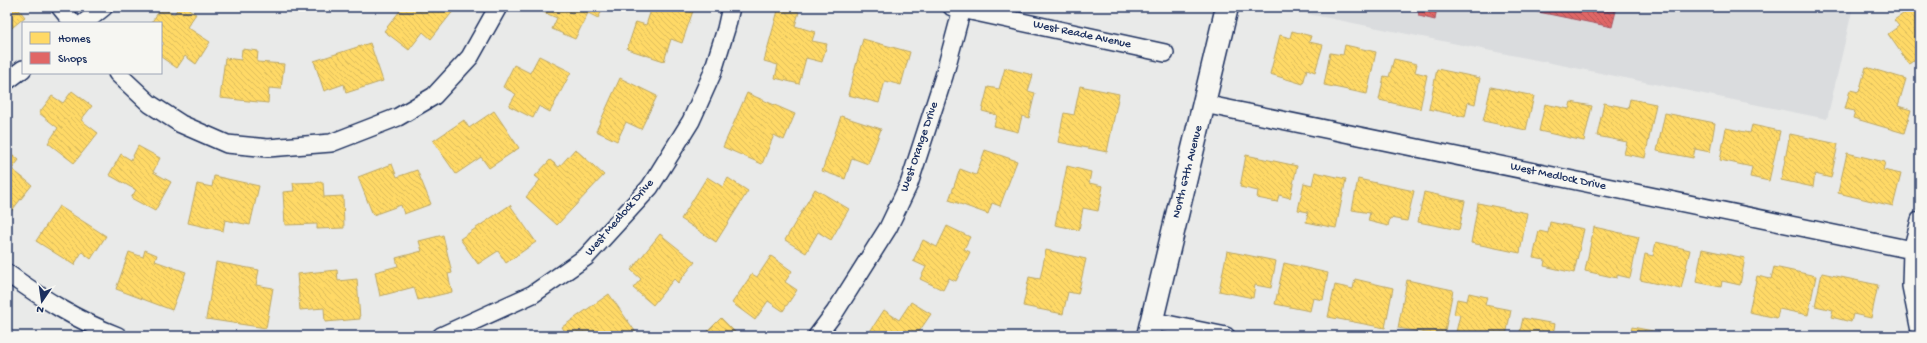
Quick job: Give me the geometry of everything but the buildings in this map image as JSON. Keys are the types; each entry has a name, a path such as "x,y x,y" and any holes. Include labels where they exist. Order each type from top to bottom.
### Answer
{"main road":[{"name":"North 67th Avenue","path":"1150,328 1227,7"}],"street":[{"path":"60,7 72,22"},
{"path":"85,22 104,7"},
{"path":"118,74 150,104 181,124 227,144 268,148 331,143 398,117 434,96 470,57 498,7"},
{"name":"West Medlock Drive","path":"441,336 533,294 586,257 650,187 691,121 712,74 731,7"},
{"name":"West Reade Avenue","path":"957,8 1165,53"},
{"name":"West Orange Drive","path":"817,336 835,312 888,228 909,184 944,76 957,8"},
{"path":"7,81 22,70"},
{"name":"West Medlock Drive","path":"1204,104 1912,250"},
{"path":"1920,220 1912,250 1911,286 1920,331"},
{"path":"7,273 46,302 96,327 118,336"},
{"path":"1150,328 1226,336"}],"shaded area":[{"path":"1274,7 1853,7 1827,119"}]}
